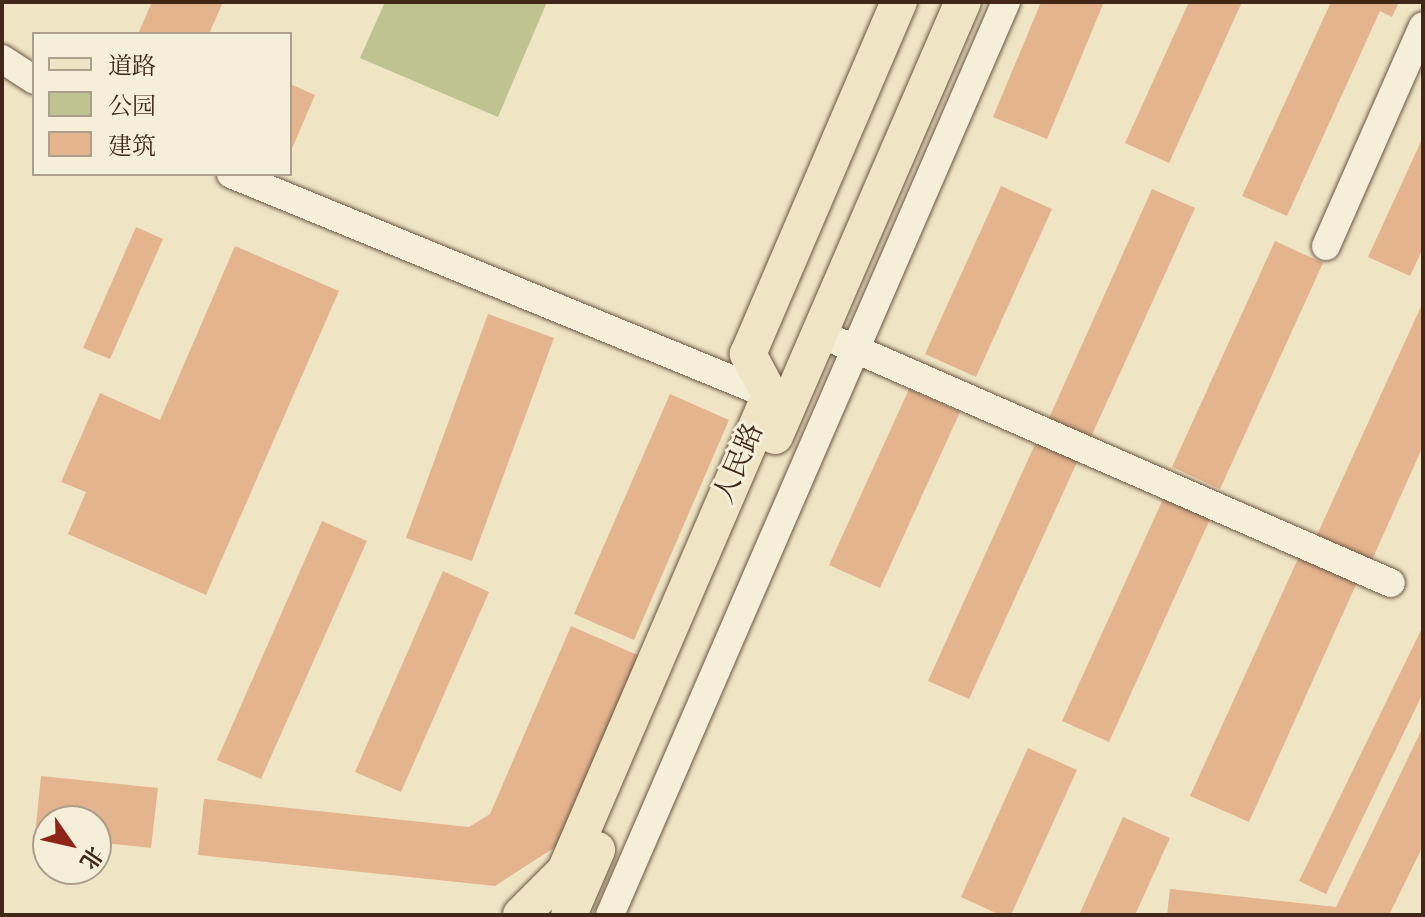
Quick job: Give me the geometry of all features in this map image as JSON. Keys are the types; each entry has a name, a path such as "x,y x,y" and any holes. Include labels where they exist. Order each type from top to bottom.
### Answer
{"main road":[{"name":"人民路","path":"779,399 748,354 899,2"},
{"name":"人民路","path":"521,915 565,871 779,399 820,333 963,2"},
{"name":"人民路","path":"569,915 779,399"}],"street":[{"path":"610,915 1006,2"},
{"path":"1326,246 1423,26"},
{"path":"2,59 32,79"},
{"path":"236,176 779,399"},
{"path":"820,333 1391,583"}],"green space":[{"path":"385,2 547,2 498,117 360,58"}],"building":[{"path":"152,2 223,2 210,32 139,32"},
{"path":"1041,2 1104,2 1047,139 993,117"},
{"path":"1189,2 1242,2 1169,163 1125,143"},
{"path":"1331,2 1399,2 1392,17 1380,11 1287,216 1242,196"},
{"path":"292,85 315,95 292,148"},
{"path":"1423,137 1423,248 1410,276 1368,257"},
{"path":"1001,186 1052,209 976,377 925,354"},
{"path":"1152,189 1195,208 1091,437 1049,418"},
{"path":"136,227 163,239 110,359 83,348"},
{"path":"1275,241 1323,263 1220,489 1172,467"},
{"path":"235,246 339,291 206,595 68,534 86,492 61,482 100,393 160,420"},
{"path":"1423,302 1423,446 1372,560 1317,535"},
{"path":"488,314 554,338 472,561 406,538"},
{"path":"909,389 960,412 880,588 829,565"},
{"path":"670,394 729,420 634,640 574,614"},
{"path":"1036,442 1078,460 969,699 928,681"},
{"path":"1164,497 1210,519 1109,742 1062,721"},
{"path":"322,521 367,541 261,779 217,760"},
{"path":"1301,552 1359,578 1249,822 1190,796"},
{"path":"443,571 489,592 401,792 355,772"},
{"path":"571,626 642,657 560,844 495,886 198,855 204,799 469,827 490,814"},
{"path":"1423,626 1423,693 1326,894 1299,881"},
{"path":"1423,727 1423,846 1389,915 1167,915 1170,889 1336,907"},
{"path":"1028,748 1077,770 1011,915 1000,915 961,897"},
{"path":"41,776 158,788 151,848 112,844 112,805 38,805"},
{"path":"1123,817 1170,838 1135,915 1079,915"}]}
